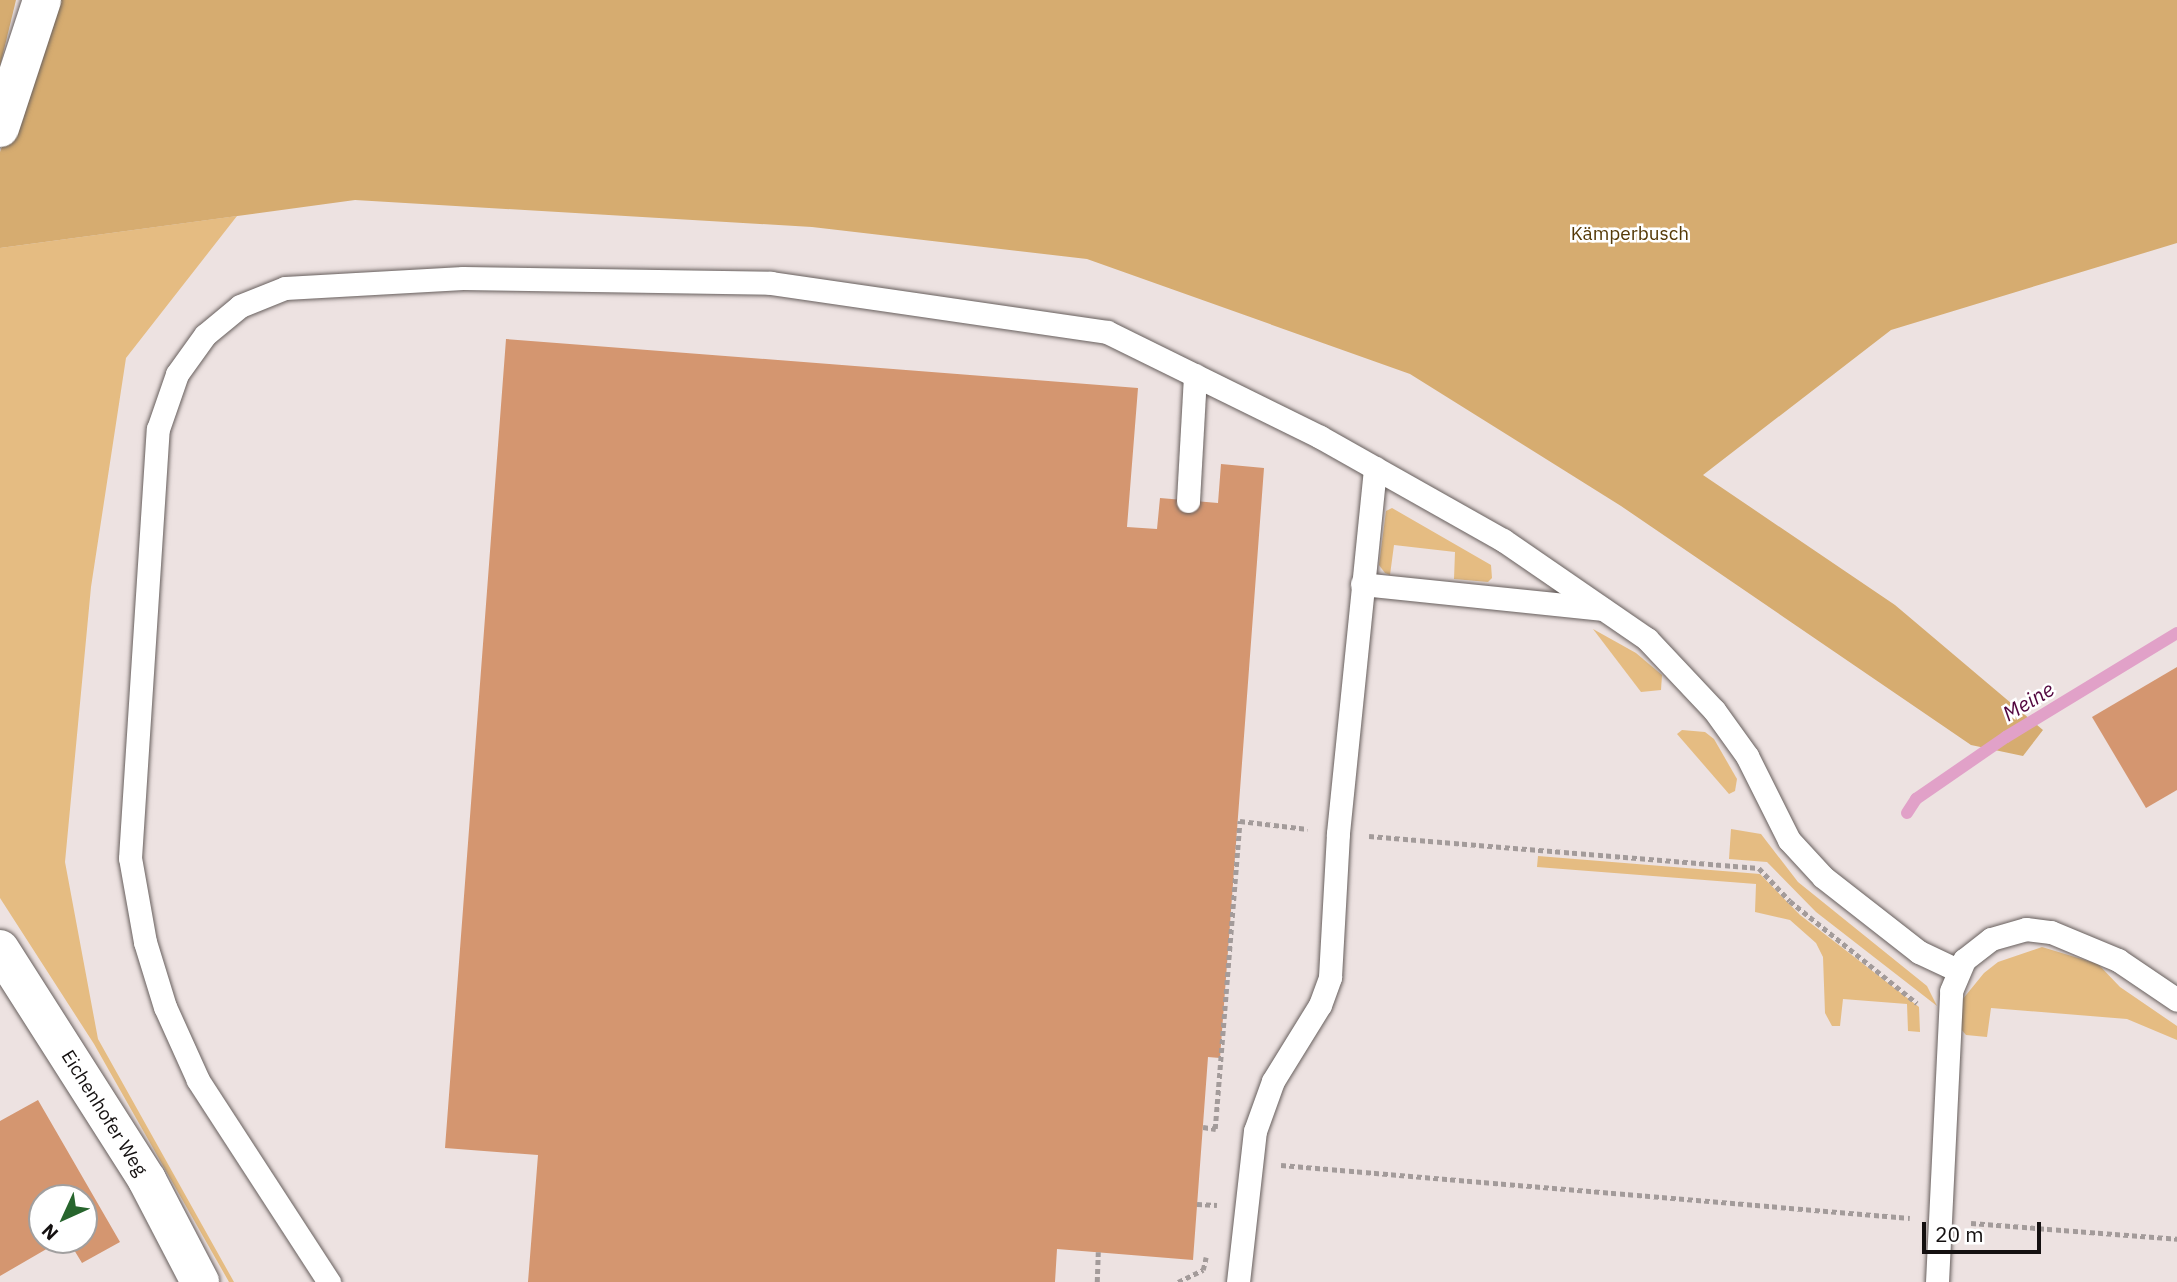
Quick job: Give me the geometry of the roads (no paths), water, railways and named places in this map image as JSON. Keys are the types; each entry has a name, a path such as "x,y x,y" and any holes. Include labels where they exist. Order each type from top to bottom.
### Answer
{"street":[{"path":"0,128 42,0"},
{"name":"Eichenhofer Weg","path":"0,949 146,1180 200,1282"}],"lane":[{"path":"329,1282 198,1080 165,1007 145,942 130,858 158,429 177,374 205,335 240,306 285,288 350,282 463,278 771,283 1107,332 1375,468 1503,540 1647,639 1714,710 1747,756 1789,840 1822,877 1919,952 1957,970"},
{"path":"1188,500 1195,375"},
{"path":"1238,1282 1255,1131 1273,1082 1320,1005 1329,977 1338,833 1375,468"},
{"path":"1362,584 1605,609"},
{"path":"1937,1282 1950,1017 1957,970 1991,939 2026,929 2051,932 2118,960 2177,1000"}],"waterway":[{"name":"Meine","path":"1907,813 1916,799 2006,737 2177,633"}],"park label":[{"name":"Kämperbusch","path":"1630,234"}]}
